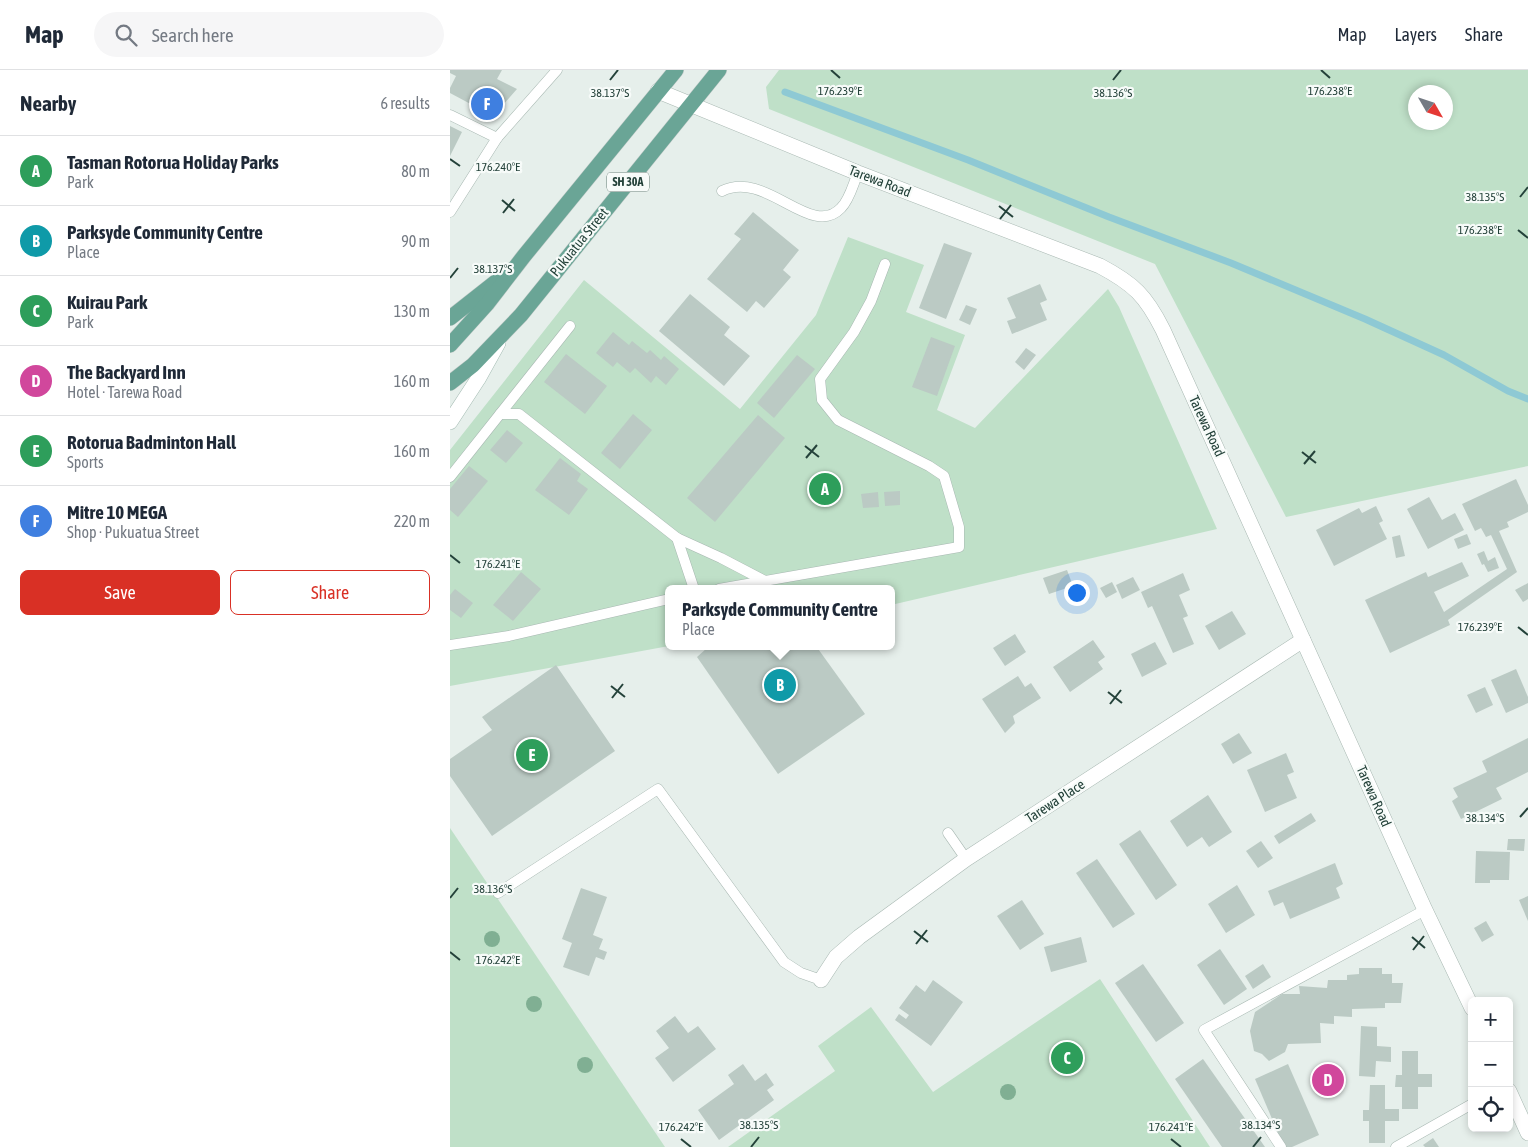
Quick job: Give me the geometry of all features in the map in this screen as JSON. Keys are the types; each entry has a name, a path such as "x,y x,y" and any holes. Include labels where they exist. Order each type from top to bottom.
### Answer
{"main road":[{"name":"SH 30A","path":"450,318 490,288 524,256 676,70"},
{"name":"Pukuatua Street","path":"450,383 473,365 521,315 719,70"},
{"path":"450,345 487,304 524,256"}],"street":[{"name":"Tarewa Road","path":"658,92 858,173 1100,266 1129,282 1142,294 1164,330 1425,910 1468,1000"},
{"path":"450,422 478,379 499,339"},
{"name":"Tarewa Place","path":"821,980 836,957 966,859 1303,640"},
{"path":"1513,1101 1528,1133"}],"lane":[{"path":"450,212 496,138 557,70"},
{"path":"450,115 496,138"},
{"path":"722,191 732,186 748,186 766,192 813,216 830,215 843,207 858,173"},
{"path":"742,585 959,547 959,527 944,476 930,466 838,420 822,400 820,379 854,332 871,301 885,264"},
{"path":"450,478 570,326"},
{"path":"500,414 520,414 677,538 765,581"},
{"path":"677,538 693,585"},
{"path":"450,645 509,636 665,600"},
{"path":"498,893 658,789 784,962 801,973 821,980"},
{"path":"948,833 966,859"},
{"path":"1281,1147 1204,1030 1425,910"},
{"path":"1396,1147 1468,1106"}],"green space":[{"path":"779,70 1528,70 1528,466 1286,517 1155,264 769,109 766,87"},
{"path":"848,237 924,265 906,312 965,335 937,410 975,428 1108,289 1119,307 1217,529 895,604 895,585 665,585 665,647 450,686 450,450 584,280 740,409 816,315"},
{"path":"450,828 665,1147 450,1147"},
{"path":"1100,979 1210,1147 728,1147 835,1071 818,1046 871,1007 933,1092"}],"building":[{"path":"450,70 502,70 497,79 517,89 493,116 450,93 450,88 456,76 450,73"},
{"path":"450,126 462,132 450,156"},
{"path":"753,212 799,250 783,270 791,277 764,308 756,301 747,312 707,279 741,239 734,234"},
{"path":"944,243 972,253 946,319 919,308"},
{"path":"1040,284 1047,300 1040,303 1047,320 1012,334 1007,321 1016,318 1007,298"},
{"path":"690,294 730,327 724,335 750,356 724,386 659,331"},
{"path":"966,305 977,309 970,325 959,320"},
{"path":"613,332 629,345 632,341 647,353 650,350 661,360 664,356 679,369 666,385 656,376 651,383 635,368 630,373 617,362 613,367 596,353"},
{"path":"931,337 955,346 937,396 912,387"},
{"path":"1026,348 1036,355 1024,370 1015,362"},
{"path":"566,354 607,386 585,414 544,382"},
{"path":"797,355 815,369 774,418 757,403"},
{"path":"633,414 652,430 620,469 601,453"},
{"path":"758,415 785,438 715,522 687,498"},
{"path":"507,430 523,443 506,463 490,450"},
{"path":"560,458 581,474 577,481 588,489 569,515 535,490"},
{"path":"469,466 488,481 458,517 450,510 450,489"},
{"path":"1516,479 1528,505 1528,512 1507,522 1509,527 1499,531 1517,572 1448,620 1450,625 1390,653 1365,600 1426,572 1428,577 1462,562 1469,576 1434,592 1444,612 1507,569 1491,535 1486,537 1481,528 1475,531 1462,504"},
{"path":"900,491 900,505 885,506 884,492"},
{"path":"878,492 879,507 863,508 861,494"},
{"path":"1429,497 1442,520 1455,513 1464,530 1428,549 1407,509"},
{"path":"1376,506 1383,521 1379,523 1387,539 1334,566 1316,530 1359,508 1362,513"},
{"path":"1467,534 1471,544 1458,549 1454,539"},
{"path":"1400,535 1405,556 1396,558 1392,537"},
{"path":"1484,551 1488,561 1495,557 1499,568 1488,572 1477,554"},
{"path":"1067,570 1073,586 1049,594 1043,578"},
{"path":"521,572 541,589 513,621 493,605"},
{"path":"1183,573 1190,590 1179,595 1188,616 1183,618 1194,644 1173,653 1152,606 1148,608 1141,592"},
{"path":"1133,577 1140,590 1122,599 1116,585"},
{"path":"1112,582 1117,592 1106,598 1100,588"},
{"path":"1528,583 1528,599 1523,602 1515,590"},
{"path":"455,589 473,603 461,618 450,610 450,595"},
{"path":"1232,611 1246,634 1219,650 1205,626"},
{"path":"1015,634 1026,652 1005,666 993,648"},
{"path":"1093,640 1105,657 1098,662 1103,669 1070,692 1053,667"},
{"path":"1155,642 1167,664 1142,677 1131,654"},
{"path":"705,650 819,650 865,714 778,774 697,657"},
{"path":"556,665 615,751 492,836 450,776 450,759 492,730 482,717"},
{"path":"1516,669 1528,697 1528,703 1506,713 1491,680"},
{"path":"1018,676 1025,687 1031,683 1041,698 1013,716 1015,723 1005,733 982,699"},
{"path":"1485,687 1493,705 1476,713 1467,695"},
{"path":"1239,733 1252,753 1233,764 1221,744"},
{"path":"1528,738 1528,772 1496,788 1502,799 1461,819 1452,801 1458,797 1453,788 1487,772 1482,761"},
{"path":"1286,753 1294,772 1287,775 1297,798 1265,812 1247,770"},
{"path":"1208,795 1232,832 1209,847 1202,837 1187,847 1170,821"},
{"path":"1311,813 1316,821 1279,844 1274,836"},
{"path":"1140,830 1177,885 1156,900 1119,844"},
{"path":"1508,839 1525,839 1524,851 1507,850"},
{"path":"1261,841 1273,858 1258,868 1246,851"},
{"path":"1476,851 1510,852 1509,880 1490,880 1490,883 1475,883"},
{"path":"1097,859 1135,914 1113,928 1076,873"},
{"path":"1335,863 1343,884 1336,888 1340,898 1290,919 1283,902 1274,906 1268,891"},
{"path":"1237,885 1255,915 1226,933 1208,904"},
{"path":"581,888 607,897 593,935 603,939 599,949 607,952 604,960 596,957 589,976 563,967 572,943 562,939"},
{"path":"1528,896 1528,921 1519,900"},
{"path":"1022,900 1044,934 1020,950 997,916"},
{"path":"1486,921 1494,935 1482,942 1474,928"},
{"path":"1081,937 1087,962 1051,972 1044,947"},
{"path":"1220,949 1247,989 1224,1005 1197,965"},
{"path":"1143,964 1184,1023 1156,1042 1115,983"},
{"path":"1263,964 1271,977 1253,989 1245,976"},
{"path":"1359,968 1382,968 1382,974 1392,974 1392,983 1403,983 1401,1003 1385,1003 1385,1008 1352,1009 1352,1017 1334,1016 1334,1024 1320,1023 1321,1043 1288,1044 1285,1052 1269,1061 1262,1054 1254,1051 1250,1031 1255,1012 1282,994 1300,994 1299,986 1327,988 1328,980 1347,980 1347,975 1359,974"},
{"path":"933,980 963,1002 931,1046 895,1020 899,1014 906,1019 909,1015 899,1008 916,985 925,992"},
{"path":"675,1016 688,1033 698,1026 716,1049 673,1082 655,1058 669,1048 656,1031"},
{"path":"1361,1026 1377,1027 1377,1046 1391,1047 1391,1062 1376,1061 1375,1077 1359,1076"},
{"path":"1402,1051 1418,1051 1418,1074 1432,1074 1432,1087 1418,1087 1418,1109 1402,1109 1402,1087 1395,1087 1396,1075 1402,1075"},
{"path":"1203,1059 1265,1147 1222,1147 1175,1079"},
{"path":"743,1064 755,1081 766,1073 774,1085 767,1090 774,1100 719,1140 698,1110 734,1084 728,1075"},
{"path":"1288,1064 1319,1135 1292,1147 1284,1147 1255,1079"},
{"path":"1370,1085 1385,1085 1385,1109 1399,1109 1399,1121 1385,1121 1385,1143 1369,1143 1369,1121 1363,1121 1363,1110 1369,1110"},
{"path":"1433,1138 1439,1147 1425,1147 1423,1145"}],"waterway":[{"path":"785,92 968,160 1109,217 1231,263 1365,319 1444,355 1508,391 1528,399"}],"place":[{"name":"Mitre 10 MEGA","path":"487,104"},
{"name":"Tasman Rotorua Holiday Parks","path":"825,489"},
{"name":"Parksyde Community Centre","path":"780,685"},
{"name":"Rotorua Badminton Hall","path":"532,755"},
{"name":"Kuirau Park","path":"1067,1058"},
{"name":"The Backyard Inn","path":"1328,1080"}]}
